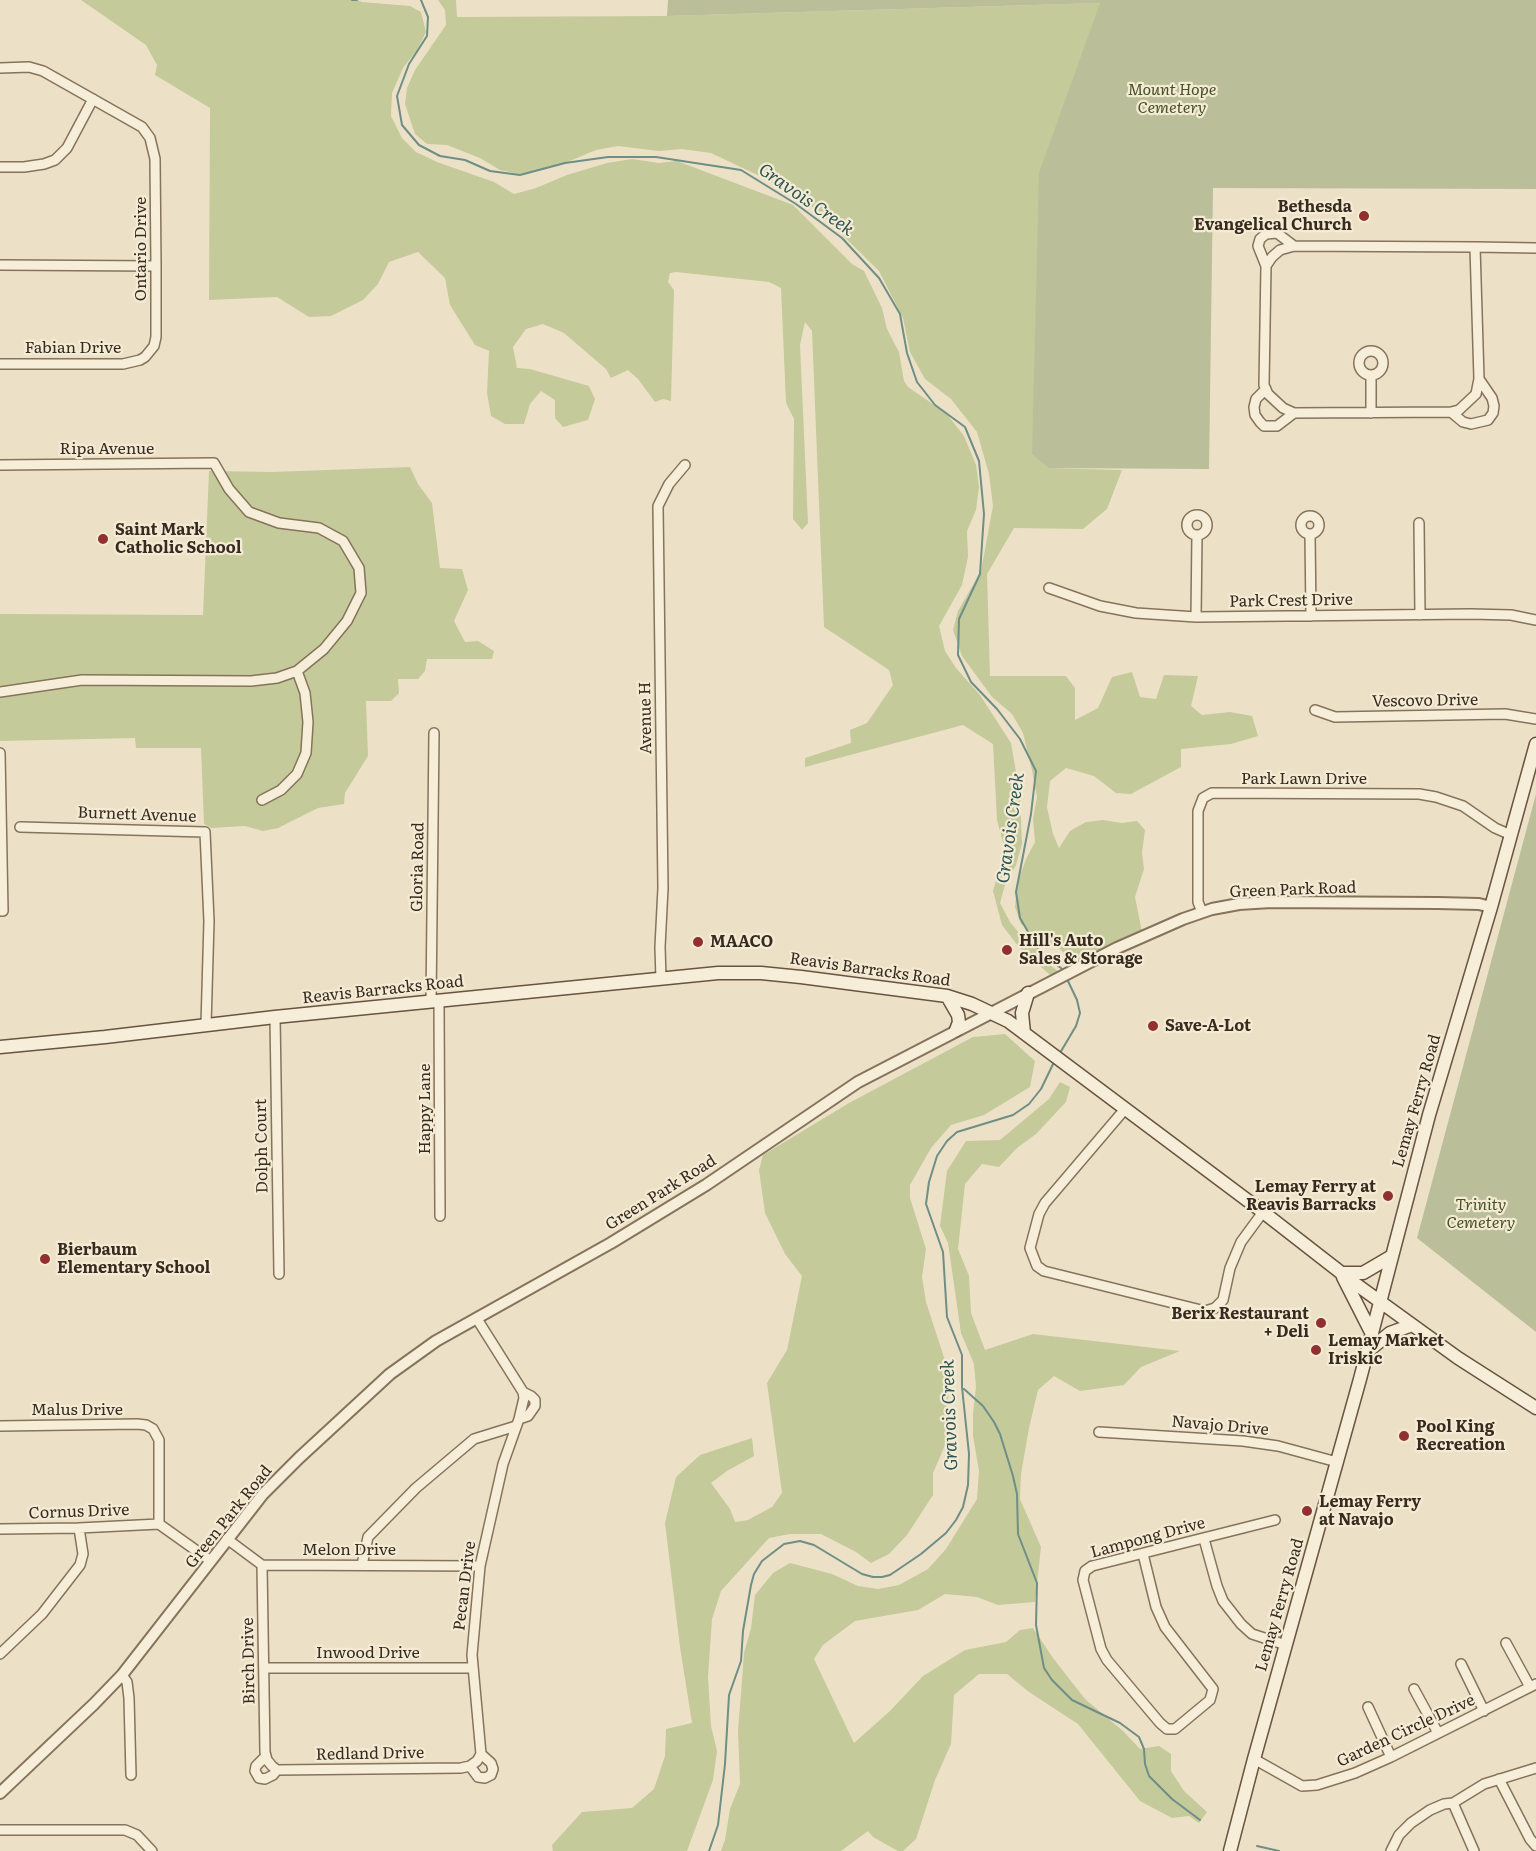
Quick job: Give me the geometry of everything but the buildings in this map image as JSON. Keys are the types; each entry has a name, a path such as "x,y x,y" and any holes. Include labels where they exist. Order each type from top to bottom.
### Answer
{"main road":[{"name":"Lemay Ferry Road","path":"1230,1851 1368,1351 1429,1115 1491,907 1536,744"},
{"name":"Reavis Barracks Road","path":"0,1047 275,1017 725,973 760,973 947,996 992,1012 1026,1034 1380,1302 1458,1358 1536,1408"},
{"path":"1026,1034 1022,1013 1028,993"},
{"path":"947,996 958,1014 959,1022 956,1030"},
{"path":"1372,1334 1341,1273 1363,1274 1392,1256"},
{"path":"1368,1351 1390,1333 1412,1325"}],"street":[{"path":"0,68 29,67 93,99 67,148 55,160 24,167 0,167"},
{"name":"Ontario Drive","path":"93,99 142,127 150,138 155,159 156,337 154,346 146,357"},
{"path":"1294,246 1277,233 1266,234 1260,239 1258,246 1266,266 1264,385 1268,394 1283,408 1294,413 1451,412 1466,405 1476,394 1479,379 1475,247"},
{"path":"1266,266 1280,250 1294,246 1536,248"},
{"path":"0,265 156,266"},
{"name":"Fabian Drive","path":"0,364 123,364 146,357"},
{"path":"1371,376 1371,413"},
{"path":"1451,412 1463,422 1471,424 1488,420 1493,414 1494,405 1479,379"},
{"path":"1266,389 1256,399 1254,407 1255,415 1264,426 1277,426 1294,413"},
{"name":"Ripa Avenue","path":"0,465 214,463 229,489 249,512 279,523 319,528 343,541 359,568 361,593 347,621 324,650 297,671"},
{"name":"Avenue H","path":"661,979 663,888 658,506 669,484 686,465"},
{"path":"1419,523 1420,615"},
{"path":"1310,534 1311,616"},
{"path":"1196,617 1197,535"},
{"name":"Park Crest Drive","path":"1049,588 1100,606 1136,613 1196,617 1511,615 1536,620"},
{"path":"0,692 82,680 251,681 277,678 297,671 305,693 308,722 306,753 297,774 281,790 262,800"},
{"name":"Vescovo Drive","path":"1315,710 1335,717 1505,714 1536,719"},
{"name":"Gloria Road","path":"434,733 435,1002"},
{"path":"0,911 3,911 0,831 1,753"},
{"name":"Park Lawn Drive","path":"1202,912 1198,902 1198,811 1203,798 1212,793 1428,795 1463,806 1487,823 1511,835"},
{"name":"Burnett Avenue","path":"20,827 205,832 209,921 206,1025"},
{"name":"Green Park Road","path":"0,1793 122,1675 227,1539 278,1478 372,1389 421,1351 611,1243 692,1193 858,1082 1073,970 1142,936 1202,912 1232,905 1271,902 1447,903 1491,907"},
{"name":"Happy Lane","path":"435,1002 440,1216"},
{"name":"Dolph Court","path":"275,1017 279,1274"},
{"path":"1125,1109 1038,1214 1030,1248 1036,1266 1044,1271 1205,1311 1215,1308 1223,1300 1230,1268 1241,1242 1263,1212"},
{"name":"Pecan Drive","path":"476,1761 472,1668 480,1566 503,1464 524,1404 523,1392 477,1319"},
{"path":"362,1565 368,1537 416,1488 474,1439 518,1423"},
{"name":"Malus Drive","path":"0,1425 137,1424 153,1429 159,1440 159,1524"},
{"name":"Navajo Drive","path":"1099,1432 1266,1444 1337,1462"},
{"name":"Lampong Drive","path":"1143,1554 1156,1607 1165,1627 1213,1689 1210,1701 1175,1729 1167,1729 1107,1660 1101,1650 1083,1580 1085,1571 1092,1566 1275,1520"},
{"path":"159,1524 211,1561"},
{"name":"Cornus Drive","path":"0,1529 159,1524"},
{"path":"0,1654 42,1614 80,1565 83,1554 79,1528"},
{"path":"227,1539 262,1565"},
{"path":"1204,1539 1223,1601 1252,1634 1286,1645"},
{"name":"Melon Drive","path":"262,1565 480,1566"},
{"name":"Birch Drive","path":"262,1565 266,1756 256,1766 255,1771 259,1778 265,1779 273,1775 274,1768"},
{"path":"1506,1643 1533,1685"},
{"path":"1461,1664 1484,1711"},
{"name":"Inwood Drive","path":"265,1668 472,1668"},
{"path":"122,1675 127,1682 130,1706 131,1775"},
{"name":"Garden Circle Drive","path":"1254,1759 1302,1786 1317,1785 1355,1773 1391,1757 1533,1685"},
{"path":"1414,1689 1438,1734"},
{"path":"1368,1707 1391,1757"},
{"path":"266,1756 274,1768"},
{"name":"Redland Drive","path":"274,1768 461,1768 476,1761"},
{"path":"1391,1851 1399,1835 1411,1823 1444,1804 1453,1803 1484,1784 1536,1768"},
{"path":"1499,1779 1530,1839 1536,1846"},
{"path":"1453,1803 1474,1851"},
{"path":"0,1830 124,1830 137,1835 152,1851"}],"green space":[{"path":"81,0 357,0 410,6 421,12 426,32 417,50 403,68 392,93 391,116 402,138 416,152 494,182 514,194 607,163 632,159 659,163 677,161 793,205 852,264 864,271 882,308 887,329 899,352 904,381 908,387 946,413 964,436 976,465 979,487 976,510 967,531 968,557 962,585 939,626 945,651 956,668 980,695 1011,743 1020,795 1022,844 1000,903 1010,922 1026,941 1037,945 1045,961 1059,972 1050,975 1018,946 1002,925 993,891 997,877 1008,861 997,820 993,744 963,725 805,767 805,758 851,743 850,730 867,723 893,685 889,670 824,627 812,331 805,322 800,345 808,523 802,530 793,519 794,419 786,403 781,288 769,282 670,273 668,282 674,290 671,401 663,399 655,402 638,379 628,370 611,378 606,369 564,333 543,324 526,329 513,347 517,368 530,369 589,386 595,399 588,420 563,427 555,418 555,400 541,391 530,404 524,424 505,424 491,416 487,393 489,351 475,345 450,305 445,278 418,252 389,262 378,284 363,300 331,316 309,317 277,297 209,300 210,108 155,75 157,65 146,45"},
{"path":"438,0 456,0 457,17 667,16 1100,3 1049,468 1122,470 1107,509 1083,529 1014,528 987,574 990,676 1066,676 1075,688 1075,720 1098,708 1112,677 1132,672 1140,697 1156,699 1164,675 1198,676 1191,706 1202,715 1230,712 1252,716 1258,736 1231,744 1181,749 1181,767 1131,794 1116,793 1094,776 1066,768 1050,781 1047,807 1053,834 1059,848 1070,831 1086,822 1137,821 1145,830 1142,853 1144,869 1135,897 1142,932 1068,968 1064,953 1057,946 1045,944 1021,924 1015,907 1017,884 1035,842 1033,819 1037,797 1032,770 1023,733 1012,714 992,697 962,656 953,630 958,611 981,571 993,506 989,474 977,432 951,399 925,379 910,352 903,318 879,271 817,210 764,178 711,153 682,149 659,151 618,146 596,150 541,170 519,174 500,170 480,158 447,145 427,144 415,134 405,104 407,88 415,70 446,25 445,10"},
{"name":"Mount Hope Cemetery","path":"668,0 1536,0 1536,189 1213,188 1209,469 1049,468 1032,454 1039,173 1100,3 667,16"},
{"path":"410,467 418,484 432,503 440,568 462,569 468,590 454,621 465,642 478,641 494,651 492,659 427,659 425,671 418,679 398,679 399,693 391,701 366,701 368,756 345,793 344,804 318,808 278,828 263,831 245,826 211,828 204,824 201,748 136,748 135,738 0,741 0,614 203,615 209,471 272,472"},
{"name":"Trinity Cemetery","path":"1536,794 1536,1332 1417,1238"},
{"path":"1005,1034 1035,1061 1030,1087 984,1115 951,1125 931,1148 910,1185 910,1198 926,1249 922,1277 926,1302 951,1379 945,1417 946,1443 933,1473 933,1495 907,1535 889,1554 871,1563 856,1552 821,1534 790,1534 769,1538 721,1591 712,1619 708,1677 711,1726 717,1751 713,1780 687,1851 553,1851 552,1845 582,1812 632,1808 654,1789 665,1756 666,1729 692,1723 665,1523 676,1477 700,1455 752,1438 754,1456 711,1483 730,1509 735,1522 748,1520 772,1507 782,1493 767,1383 787,1350 802,1276 785,1254 765,1213 759,1170 763,1155 849,1103 973,1037"},
{"path":"1060,1082 1070,1087 1066,1102 1036,1134 1017,1148 999,1167 982,1164 965,1184 958,1249 969,1276 971,1313 985,1350 1033,1334 1180,1351 1141,1367 1124,1385 1080,1391 1054,1376 1038,1390 1021,1474 1020,1499 1041,1547 1035,1602 998,1605 977,1597 945,1594 918,1610 855,1621 823,1645 814,1659 854,1743 890,1711 923,1676 965,1650 1006,1642 1020,1630 1033,1628 1085,1699 1123,1731 1140,1749 1159,1746 1171,1754 1171,1771 1184,1791 1207,1812 1199,1823 1189,1816 1172,1818 1140,1801 1078,1724 1029,1692 1007,1674 979,1674 954,1695 951,1744 935,1780 916,1839 903,1851 898,1851 873,1837 868,1831 841,1851 721,1851 730,1809 740,1784 738,1730 744,1653 751,1628 755,1595 773,1573 790,1563 832,1574 858,1586 878,1589 899,1585 928,1569 946,1549 977,1499 979,1471 973,1436 976,1387 974,1364 961,1333 948,1243 940,1226 947,1171 966,1141 1000,1140 1049,1099"}],"waterway":[{"name":"Gravois Creek","path":"352,0 357,0"},
{"name":"Gravois Creek","path":"421,0 428,17 427,36 409,64 397,96 402,125 419,145 440,156 465,160 490,171 520,175 565,163 608,157 656,157 741,170 796,204 842,238 879,278 900,314 907,353 917,382 935,405 965,427 979,461 984,514 980,574 959,619 958,655 971,682 997,709 1020,739 1036,771 1031,814 1016,892 1020,918 1041,954 1063,971"},
{"name":"Gravois Creek","path":"1060,1053 1076,1026 1080,1013 1077,1000 1067,979"},
{"name":"Gravois Creek","path":"709,1851 718,1825 725,1764 729,1695 741,1661 743,1631 751,1585 754,1574 762,1561 784,1544 800,1541 814,1545 862,1574 873,1577 890,1575 921,1554 946,1533 963,1507 968,1485 969,1454 962,1387 962,1355 947,1317 943,1252 926,1204 929,1182 937,1156 947,1141 957,1132 1013,1115 1029,1104 1041,1089 1055,1060"},
{"path":"964,1389 983,1406 994,1422 1013,1476 1017,1494 1018,1534 1037,1583 1036,1625 1044,1668 1052,1680 1072,1700 1120,1723 1139,1737 1144,1749 1149,1776 1172,1799 1200,1820"},
{"path":"1257,1846 1279,1851"}],"place":[{"name":"Bethesda Evangelical Church","path":"1364,216"},
{"name":"Saint Mark Catholic School","path":"103,539"},
{"name":"MAACO","path":"698,942"},
{"name":"Hill's Auto Sales & Storage","path":"1007,950"},
{"name":"Save-A-Lot","path":"1153,1026"},
{"name":"Lemay Ferry at Reavis Barracks","path":"1388,1196"},
{"name":"Bierbaum Elementary School","path":"45,1259"},
{"name":"Berix Restaurant + Deli","path":"1321,1323"},
{"name":"Lemay Market Iriskic","path":"1316,1350"},
{"name":"Pool King Recreation","path":"1404,1436"},
{"name":"Lemay Ferry at Navajo","path":"1307,1511"}]}
